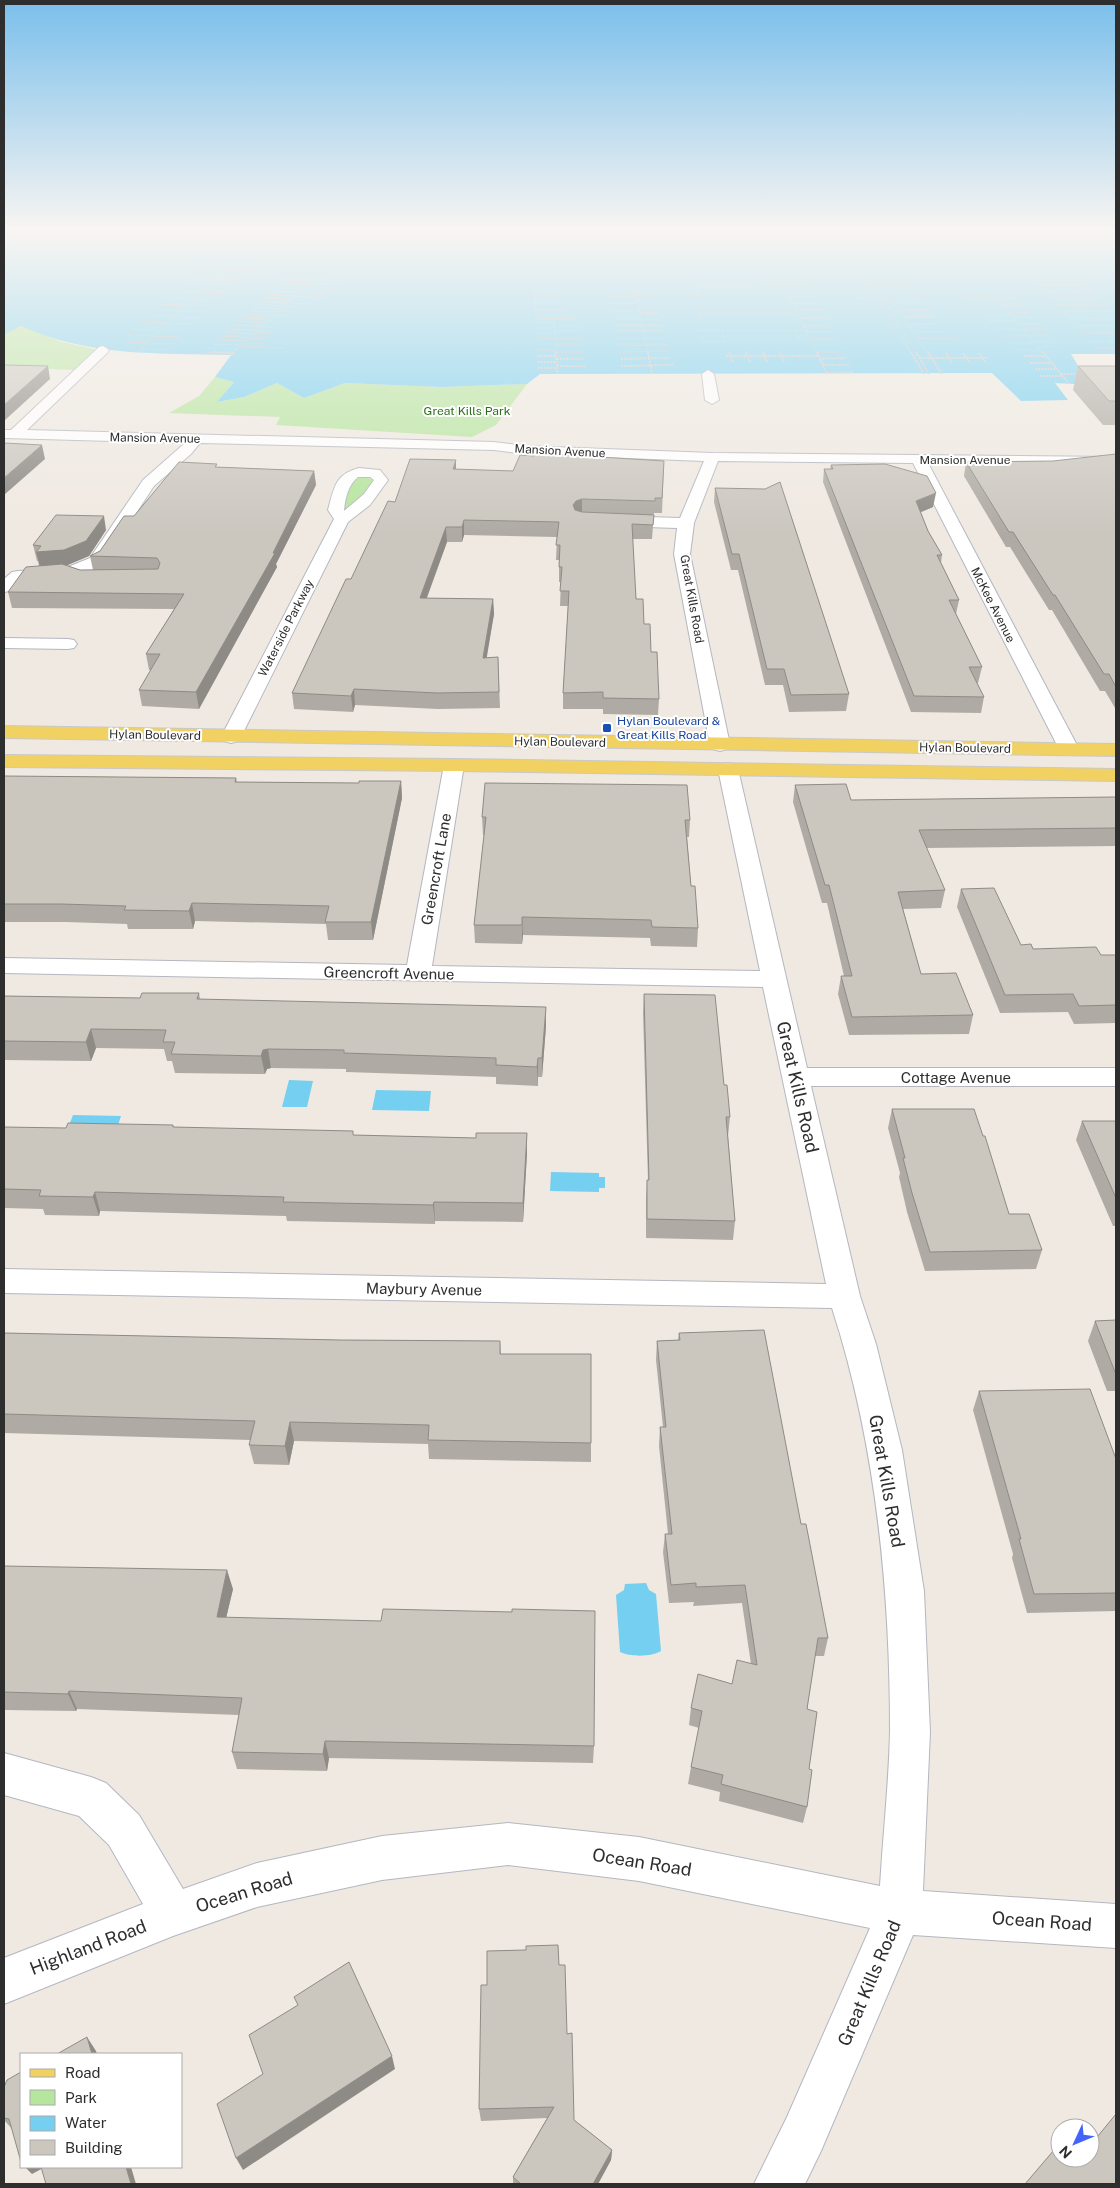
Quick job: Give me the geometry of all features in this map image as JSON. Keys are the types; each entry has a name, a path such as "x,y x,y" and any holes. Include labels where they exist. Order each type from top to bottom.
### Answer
{"main road":[{"name":"Hylan Boulevard","path":"4,732 1116,750"},
{"name":"Hylan Boulevard","path":"4,761 454,765 1116,775"}],"street":[{"path":"9,434 103,350"},
{"path":"708,374 712,400"},
{"name":"Mansion Avenue","path":"9,434 494,446 525,450 713,457 1116,461"},
{"path":"4,587 18,576 68,572 96,562 148,483 186,451 196,439"},
{"name":"Great Kills Road","path":"713,457 686,523 682,554 720,745"},
{"name":"McKee Avenue","path":"919,460 1069,750"},
{"name":"Waterside Parkway","path":"232,737 342,519"},
{"path":"601,521 686,523"},
{"path":"5,564 12,568 18,576"},
{"path":"68,572 83,578 103,578"},
{"path":"4,642 68,644"},
{"name":"Greencroft Lane","path":"418,973 454,765"},
{"name":"Great Kills Road","path":"728,769 844,1296 860,1344 885,1450 905,1591 910,1732 900,1912 804,2134 779,2184"},
{"name":"Greencroft Avenue","path":"4,966 773,978"},
{"name":"Cottage Avenue","path":"796,1077 1116,1077"},
{"name":"Maybury Avenue","path":"4,1281 844,1296"},
{"path":"4,1774 91,1798 124,1830 173,1914"},
{"name":"Ocean Road","path":"173,1914 257,1885 382,1858 508,1844 639,1859 900,1912 1116,1926"},
{"name":"Highland Road","path":"4,1981 173,1914"}],"path":[{"path":"138,352 161,330"},
{"path":"231,355 258,330"},
{"path":"700,342 726,342 722,330"},
{"path":"741,330 743,336"},
{"path":"759,330 762,336"},
{"path":"777,330 785,341"},
{"path":"795,330 800,341"},
{"path":"897,330 924,374"},
{"path":"903,330 930,374"},
{"path":"1024,330 1069,384"},
{"path":"1104,330 1115,342"},
{"path":"537,333 580,331"},
{"path":"616,331 665,331"},
{"path":"644,331 652,374"},
{"path":"226,332 271,333"},
{"path":"555,332 557,374"},
{"path":"832,332 807,332 826,373 854,372"},
{"path":"942,374 915,332 945,332"},
{"path":"1082,333 1116,333"},
{"path":"128,335 180,337"},
{"path":"1004,336 1049,335"},
{"path":"222,336 265,338"},
{"path":"699,336 835,338"},
{"path":"734,336 736,341"},
{"path":"750,336 752,341"},
{"path":"766,336 768,341"},
{"path":"538,338 582,338"},
{"path":"617,338 666,338"},
{"path":"918,338 958,338"},
{"path":"218,340 246,341"},
{"path":"1010,343 1054,341"},
{"path":"1089,341 1115,342"},
{"path":"120,342 173,344"},
{"path":"213,344 286,348"},
{"path":"618,345 667,344"},
{"path":"556,345 583,345"},
{"path":"813,345 838,345"},
{"path":"1039,347 1060,347"},
{"path":"209,348 238,349"},
{"path":"1096,348 1116,348"},
{"path":"140,349 168,350"},
{"path":"538,350 583,352"},
{"path":"1015,350 1041,350"},
{"path":"620,352 670,351"},
{"path":"797,351 799,356"},
{"path":"204,352 233,353"},
{"path":"730,352 733,362"},
{"path":"746,352 750,362"},
{"path":"763,352 767,362"},
{"path":"780,352 784,362"},
{"path":"816,352 843,352"},
{"path":"946,353 952,363"},
{"path":"963,353 970,363"},
{"path":"979,353 986,363"},
{"path":"538,356 556,356"},
{"path":"722,356 846,358"},
{"path":"1024,356 1046,356"},
{"path":"621,358 670,358"},
{"path":"920,358 988,358"},
{"path":"538,362 584,359"},
{"path":"1030,363 1051,363"},
{"path":"621,366 672,365"},
{"path":"823,365 850,365"},
{"path":"538,368 585,366"},
{"path":"1035,369 1057,369"},
{"path":"1040,376 1083,374"}],"green space":[{"path":"32,330 62,342 99,350 76,370 4,367 4,331"},
{"name":"Great Kills Park","path":"215,377 234,382 218,402 244,397 277,383 304,398 345,383 441,387 527,384 496,425 472,437 276,425 280,417 169,413 199,396"},
{"path":"356,477 367,477 374,481 346,513 343,510 347,485"}],"water":[{"path":"4,330 13,330 4,335"},
{"path":"31,330 1116,330 1116,354 1071,354 1090,385 1055,383 1068,400 1021,401 992,373 540,374 527,384 441,387 345,383 304,398 277,383 244,397 217,402 234,382 215,377 231,355 124,351 72,343"},
{"path":"289,1080 313,1081 307,1107 282,1107"},
{"path":"376,1090 431,1091 429,1111 372,1110"},
{"path":"73,1115 121,1116 114,1137 65,1136"},
{"path":"551,1172 599,1173 599,1177 605,1177 605,1188 599,1188 599,1192 550,1191"},
{"path":"646,1583 649,1590 656,1594 661,1651 647,1655 624,1654 620,1652 616,1595 624,1590 625,1584"}],"building":[{"path":"4,365 48,366 4,405"},
{"path":"1078,366 1116,366 1116,401 1109,401"},
{"path":"4,443 42,445 4,478"},
{"path":"535,453 664,461 662,498 655,498 655,501 582,499 576,501 573,505 575,510 582,512 654,515 653,525 632,524 636,599 643,599 644,624 650,624 651,652 657,652 659,699 603,698 603,692 563,693 569,591 560,591 562,567 559,567 560,545 556,545 559,522 464,520 462,527 446,527 420,598 493,599 483,658 498,657 499,692 437,693 354,689 351,696 292,693 346,579 351,579 388,501 395,502 410,459 456,460 453,469 513,471 520,455 534,456"},
{"path":"1116,454 1116,687 1109,674 1104,674 1013,532 1009,532 966,462 1053,461"},
{"path":"179,462 217,464 215,467 314,471 273,553 275,553 196,692 139,690 160,654 146,654 184,594 8,592 26,567 62,564 80,570 158,569 160,563 157,558 90,556 100,551 124,516 134,516"},
{"path":"885,464 927,476 936,493 916,501 928,531 942,555 937,555 959,600 949,600 982,667 969,667 984,697 914,696 824,469 833,469 831,465"},
{"path":"780,482 849,694 791,695 784,669 767,669 739,554 732,554 715,488 765,489"},
{"path":"56,515 104,516 86,541 64,550 36,552 41,546 33,545"},
{"path":"4,776 236,778 235,782 359,783 359,781 401,781 371,922 325,922 329,906 192,903 189,911 124,910 126,906 4,904"},
{"path":"485,783 687,785 690,820 685,820 691,886 695,886 698,928 652,927 651,920 522,917 522,925 474,925 486,817 482,817"},
{"path":"846,784 851,800 1116,797 1116,828 919,830 945,890 898,892 921,974 956,973 973,1015 852,1017 841,976 852,976 829,885 825,885 795,785"},
{"path":"994,888 1021,945 1031,944 1033,949 1096,947 1101,955 1116,955 1116,1005 1079,1006 1073,994 1005,995 961,889"},
{"path":"142,993 199,993 197,999 546,1007 542,1058 538,1058 537,1067 496,1065 496,1058 344,1053 344,1050 268,1049 263,1050 261,1056 171,1054 175,1042 163,1042 166,1030 91,1029 86,1042 4,1041 4,996 140,998"},
{"path":"644,994 715,995 724,1085 727,1085 730,1117 726,1117 735,1221 647,1219 647,1180 649,1180"},
{"path":"892,1109 974,1109 983,1136 985,1136 1009,1214 1029,1214 1042,1250 930,1252 912,1193"},
{"path":"1082,1121 1116,1121 1116,1198"},
{"path":"68,1123 353,1131 353,1135 476,1138 476,1133 527,1133 523,1203 434,1202 433,1205 283,1202 284,1197 95,1192 93,1197 39,1196 41,1190 4,1189 4,1127 66,1128"},
{"path":"1116,1320 1116,1372 1115,1372 1095,1321"},
{"path":"764,1330 801,1524 806,1524 828,1638 818,1638 807,1709 817,1712 809,1769 812,1770 807,1807 721,1784 723,1775 691,1767 702,1711 691,1708 698,1674 732,1684 737,1660 757,1665 745,1585 696,1587 696,1583 671,1585 665,1534 672,1534 660,1427 666,1427 657,1341 680,1340 679,1333"},
{"path":"4,1333 340,1340 500,1341 500,1354 591,1354 591,1443 428,1440 429,1425 290,1422 285,1446 249,1445 255,1421 4,1414"},
{"path":"1090,1389 1116,1459 1116,1593 1034,1594 1019,1539 1021,1539 979,1391"},
{"path":"4,1566 227,1570 217,1617 381,1621 383,1609 512,1612 512,1609 595,1611 594,1746 325,1741 323,1754 232,1752 242,1698 69,1691 68,1694 4,1692"},
{"path":"558,1945 559,1965 565,1965 567,2034 572,2033 574,2120 612,2150 593,2184 521,2184 513,2177 554,2107 479,2109 481,1985 487,1985 487,1951 526,1950 526,1946"},
{"path":"349,1962 392,2056 236,2158 217,2104 263,2074 249,2035 298,2005 294,1997"},
{"path":"87,2037 92,2053 59,2053"},
{"path":"20,2073 20,2158 9,2119 4,2118 4,2087 7,2080"},
{"path":"1116,2114 1116,2184 1025,2184 1050,2155 1050,2168 1100,2168 1100,2133"},
{"path":"41,2168 126,2168 131,2184 46,2184"}],"place":[{"name":"Hylan Boulevard & Great Kills Road","path":"607,728"}]}
